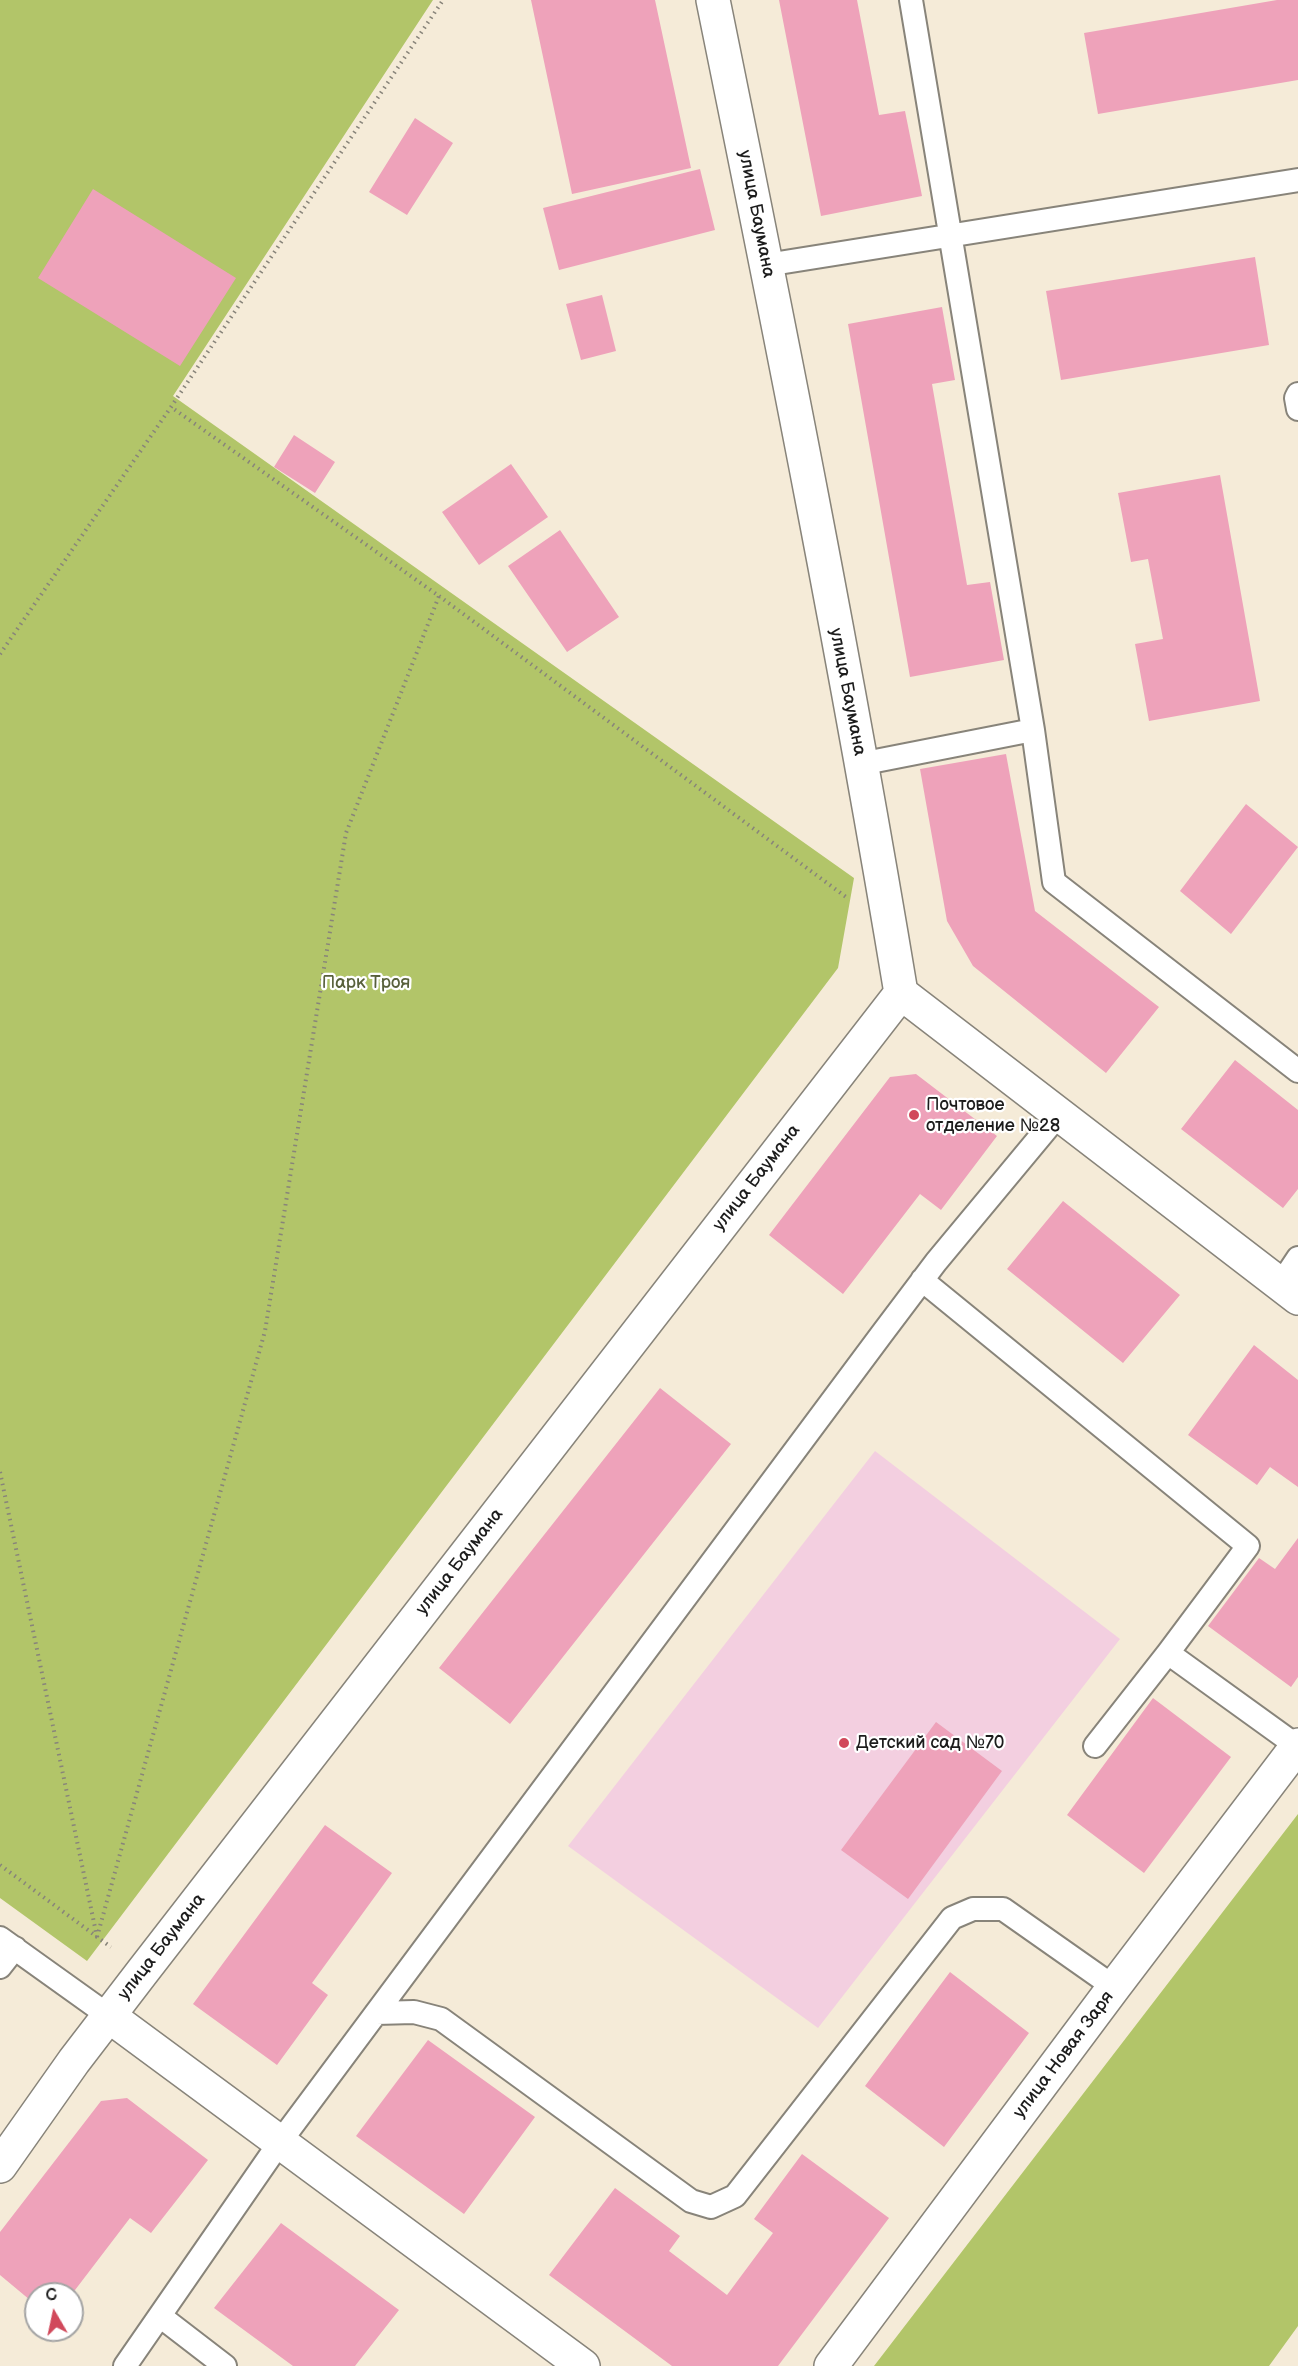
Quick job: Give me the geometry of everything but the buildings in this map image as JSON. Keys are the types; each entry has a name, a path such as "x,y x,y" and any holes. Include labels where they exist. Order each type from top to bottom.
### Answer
{"street":[{"name":"улица Баумана","path":"0,2166 74,2061 901,993 861,764 713,0"},
{"path":"901,993 1289,1291"},
{"name":"улица Новая Заря","path":"831,2366 1298,1745"},
{"path":"109,2016 583,2366"}],"lane":[{"path":"911,0 1033,730 1054,882 1298,1071"},
{"path":"766,265 1298,180"},
{"path":"1298,394 1296,398 1298,409"},
{"path":"861,764 1033,730"},
{"path":"125,2366 280,2142 922,1280 1059,1114"},
{"path":"1289,1291 1298,1258"},
{"path":"922,1280 1248,1546 1095,1746"},
{"path":"1168,1653 1298,1745"},
{"path":"376,2013 414,2012 441,2019 691,2201 711,2207 735,2196 952,1918 973,1910 1003,1909 1114,1987"},
{"path":"0,1967 8,1943 109,2016"},
{"path":"160,2316 225,2366"}],"path":[{"path":"0,654 171,407 443,0"},
{"path":"171,407 439,596 846,898"},
{"path":"97,1937 265,1331 346,833 439,596"},
{"path":"0,1472 97,1937"},
{"path":"0,1865 111,1947"}],"shaded area":[{"name":"Детский сад №70","path":"875,1451 1120,1639 818,2028 568,1846"}],"green space":[{"name":"Парк Троя","path":"0,0 433,0 173,396 854,878 838,968 87,1961 0,1898"},
{"path":"1298,1814 1298,2326 1269,2366 874,2366"}],"place":[{"name":"Почтовое отделение №28","path":"914,1115"},
{"name":"Детский сад №70","path":"844,1743"}]}
